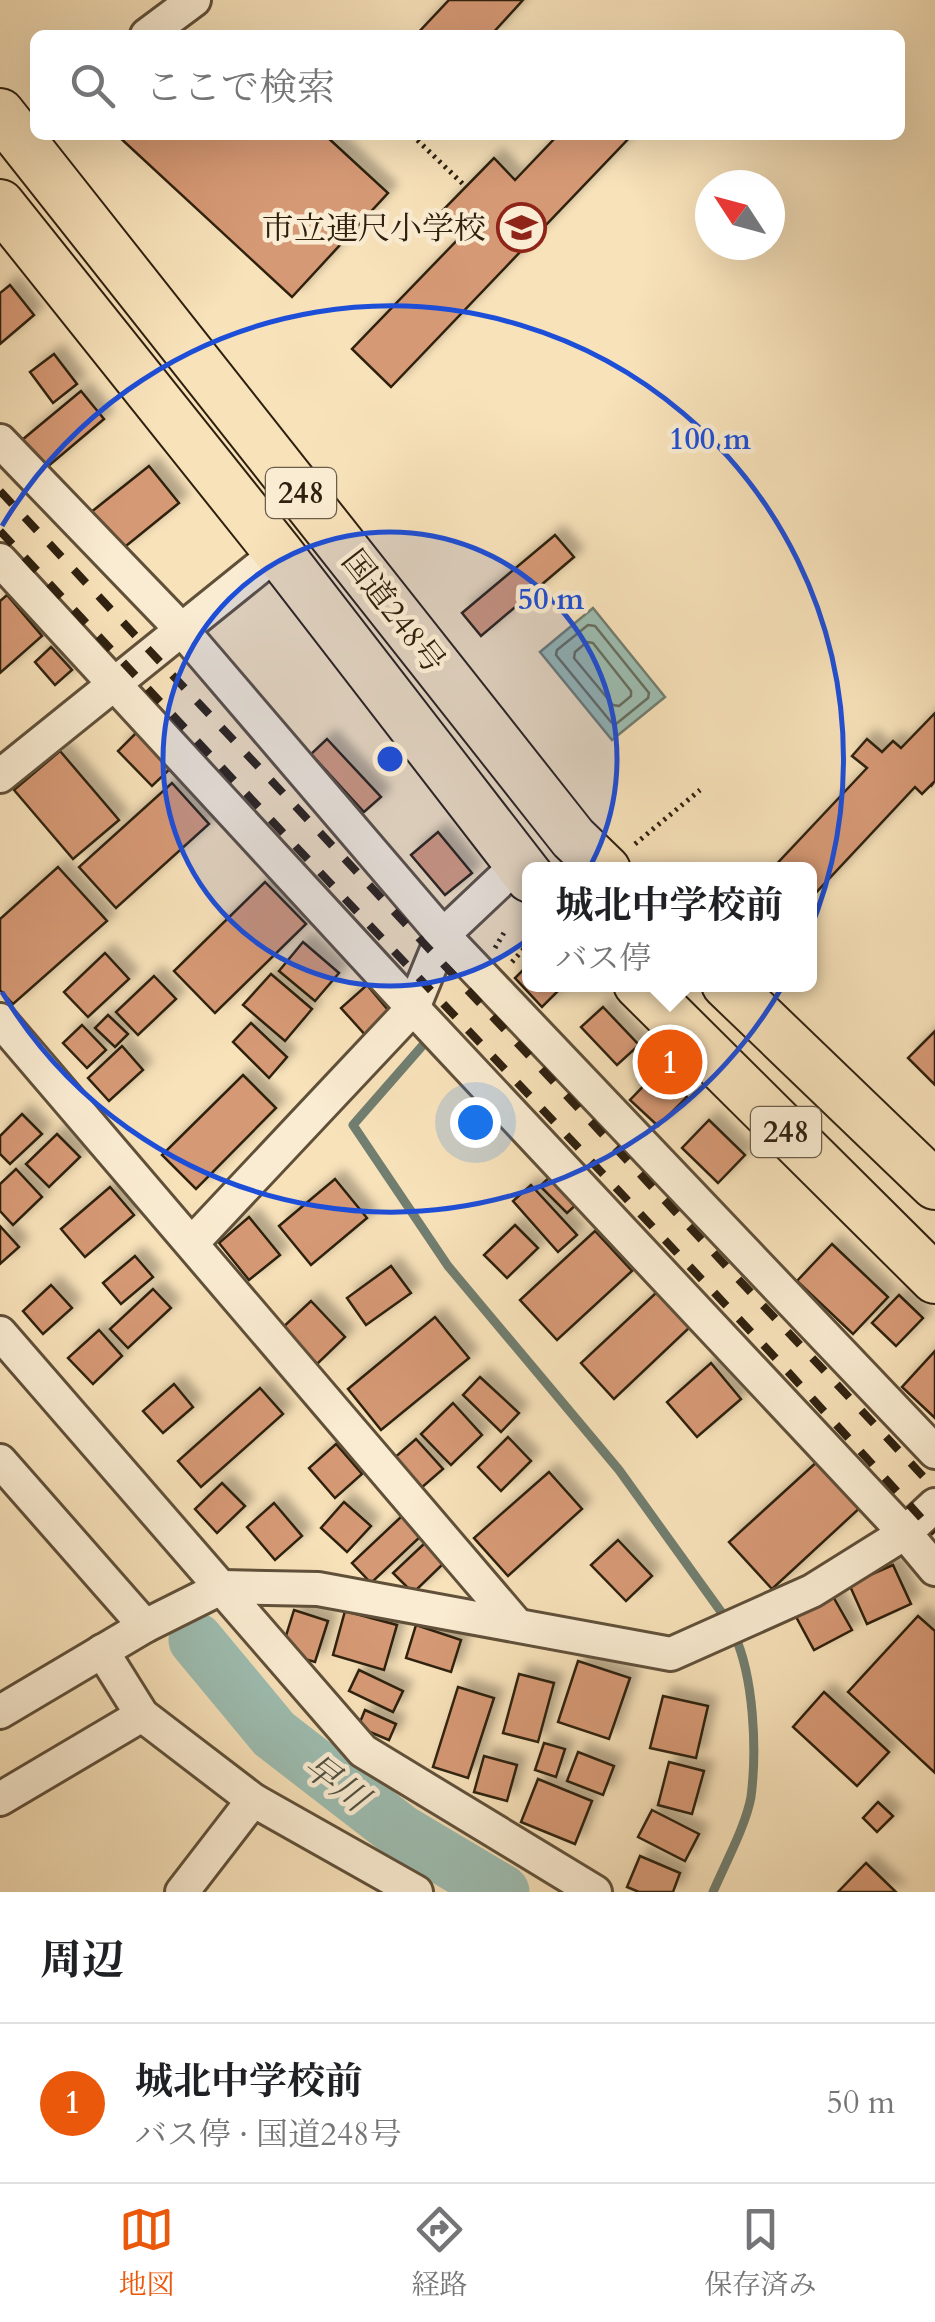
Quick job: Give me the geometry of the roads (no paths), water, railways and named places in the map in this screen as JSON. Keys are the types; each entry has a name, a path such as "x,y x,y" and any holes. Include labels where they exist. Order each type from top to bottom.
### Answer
{"highway":[{"name":"国道248号","path":"33,140 574,838 598,862"},
{"name":"国道248号","path":"0,204 278,552 522,868"},
{"name":"248","path":"646,992 935,1279"},
{"name":"248","path":"734,992 935,1185"}],"street":[{"path":"154,30 194,0"},
{"path":"0,441 182,630 443,935 935,1452"},
{"path":"0,776 278,552"},
{"path":"0,560 935,1569"},
{"path":"192,1243 414,1008 443,935 522,873"},
{"path":"0,1020 518,1625"},
{"path":"0,1334 362,1751 594,1892"},
{"path":"0,1461 144,1626"},
{"path":"0,1712 144,1626 223,1588 318,1589 671,1654 812,1590 906,1534 935,1504"},
{"path":"102,1652 142,1715 253,1800 416,1892"},
{"path":"0,1800 142,1715"},
{"path":"182,1892 253,1800"}],"water":[{"path":"593,608 665,697 612,740 540,652"}],"waterway":[{"path":"423,1045 353,1125 448,1266 619,1470 727,1620"},
{"path":"713,1892 745,1820 753,1778 750,1692 734,1634"},
{"name":"早川","path":"196,1640 274,1734 401,1832 502,1892"}],"railway":[{"path":"0,491 935,1489"},
{"path":"0,531 935,1533"}],"place":[{"name":"市立連尺小学校","path":"521,228"},
{"name":"城北中学校前","path":"670,1062"}]}
